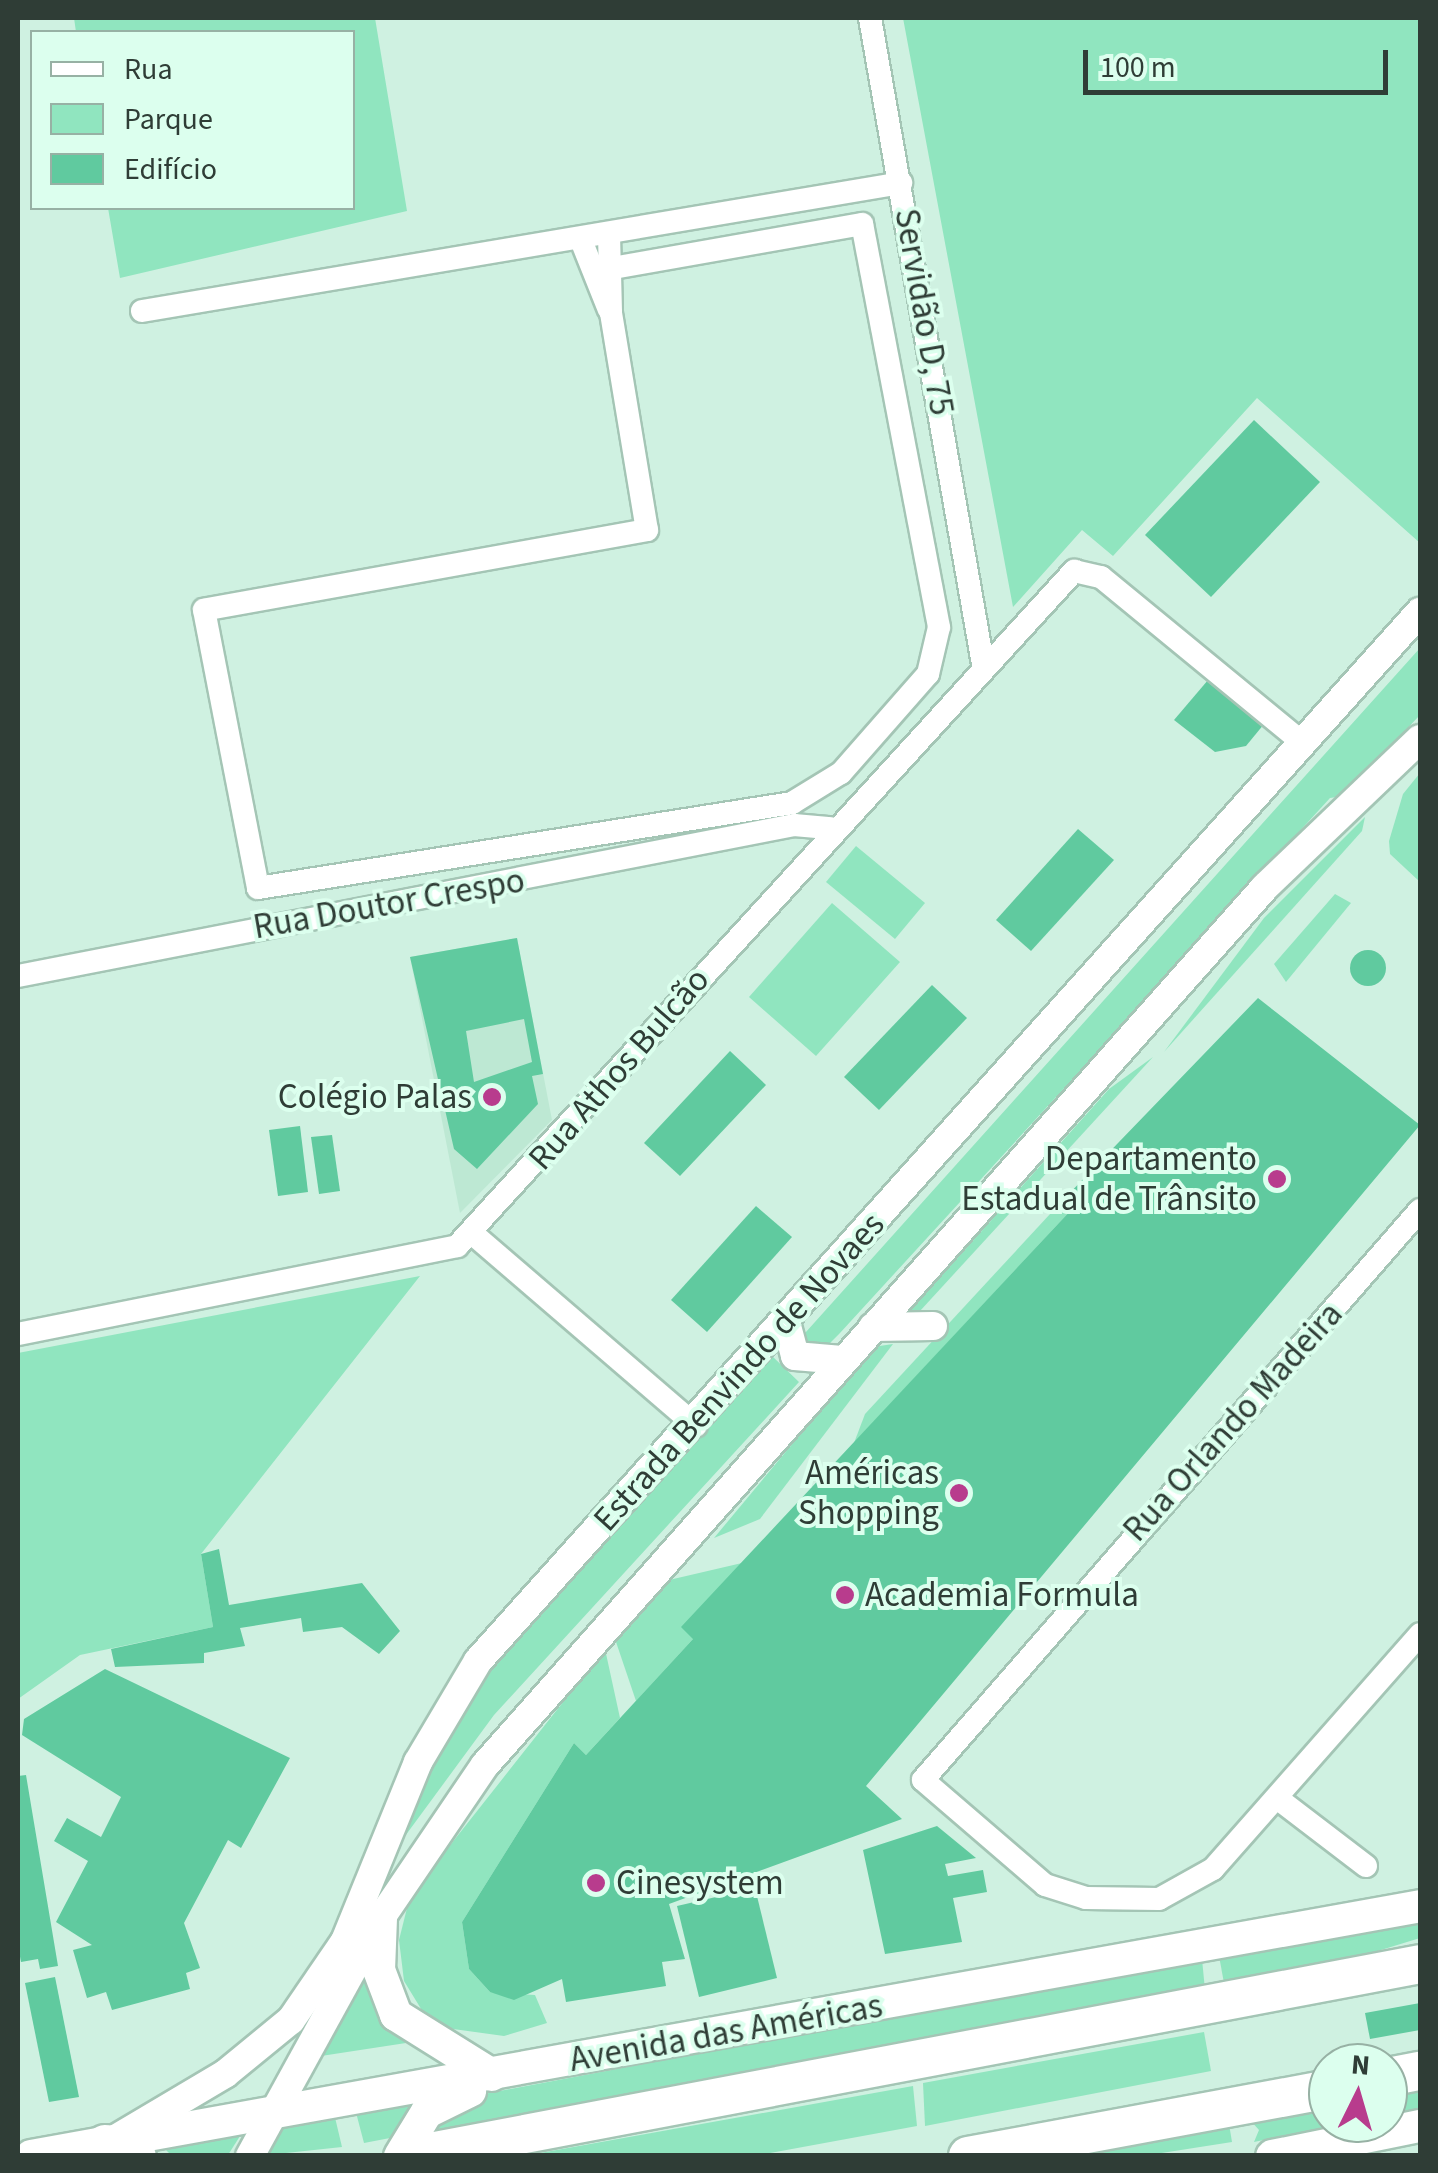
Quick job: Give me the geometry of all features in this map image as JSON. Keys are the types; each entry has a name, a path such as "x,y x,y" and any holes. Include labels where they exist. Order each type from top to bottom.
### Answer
{"highway":[{"name":"Avenida das Américas","path":"410,2156 1420,1964"},
{"path":"968,2156 1308,2093"}],"main road":[{"name":"Avenida das Américas","path":"31,2156 121,2150 274,2112 672,2044 1420,1906"},
{"path":"381,1918 379,1970 396,2014 492,2076"},
{"path":"400,2156 412,2128 452,2095 624,2065 672,2044"},
{"path":"1272,2156 1420,2126"}],"street":[{"name":"Servidão D, 75","path":"870,18 977,606 983,664"},
{"path":"142,312 901,183"},
{"path":"582,240 610,313 647,530 204,610 258,888 792,803 841,773 928,674 939,627 862,224 613,268"},
{"path":"608,235 613,268 610,313"},
{"name":"Rua Athos Bulcão","path":"18,1334 440,1252 473,1234 831,828 1062,577 1087,571 1301,741"},
{"path":"977,606 1007,637"},
{"name":"Estrada Benvindo de Novaes","path":"121,2150 292,2020 345,1941 418,1762 478,1661 787,1326 1301,741 1420,612"},
{"name":"Estrada Benvindo de Novaes","path":"250,2156 381,1918 485,1765 1265,886 1420,739"},
{"name":"Rua Doutor Crespo","path":"18,976 762,838 794,825 831,828"},
{"name":"Rua Doutor Crespo","path":"762,838 812,851"},
{"name":"Rua Orlando Madeira","path":"1276,1798 1189,1888 1123,1902 1045,1885 927,1785 926,1768 1420,1210"},
{"path":"473,1234 696,1426"},
{"path":"787,1326 796,1356 842,1360"},
{"path":"873,1327 933,1326"},
{"path":"1366,1866 1276,1798 1420,1634"}],"shaded area":[{"name":"Colégio Palas","path":"517,938 552,1120 460,1213 410,957"}],"green space":[{"path":"74,18 375,18 407,211 120,278 108,210 355,210 355,30 76,30"},
{"path":"903,18 1420,18 1420,543 1257,398 1113,556 1082,530 1013,607"},
{"path":"1420,648 1420,715 1343,796 1330,798 840,1333 825,1348 797,1342"},
{"path":"1420,773 1420,882 1390,854 1389,841 1403,794"},
{"path":"1365,817 1362,831 1164,1052 1264,918"},
{"path":"856,846 925,903 895,939 826,882"},
{"path":"1335,894 1351,903 1286,982 1274,964"},
{"path":"832,903 900,962 816,1056 749,997"},
{"path":"1153,1057 920,1311 908,1313 1109,1089"},
{"path":"1063,1200 1072,1209 854,1443 865,1414"},
{"path":"420,1276 201,1554 213,1627 80,1655 18,1699 18,1353"},
{"path":"893,1344 760,1519 714,1538 873,1347"},
{"path":"772,1356 799,1382 494,1715 397,1847 430,1751 471,1682"},
{"path":"742,1563 693,1639 636,1701 615,1639 669,1580"},
{"path":"605,1649 620,1718 586,1755 574,1743 462,1922 469,1969 490,1992 535,1995 547,2023 504,2036 446,2028 426,2017 404,1981 399,1940 410,1896"},
{"path":"1420,1918 1420,1938 1329,1966 1224,1983 1219,1956"},
{"path":"1202,1959 1205,1990 421,2134 468,2097"},
{"path":"366,1972 406,2043 321,2056"},
{"path":"1204,2032 1211,2071 925,2126 923,2083"},
{"path":"913,2086 917,2126 759,2155 529,2155"},
{"path":"1420,2091 1420,2108 1408,2111 1408,2092"},
{"path":"411,2104 390,2138 364,2143 354,2105"},
{"path":"333,2109 342,2147 258,2156 279,2119"},
{"path":"1308,2110 1308,2131 1254,2142 1259,2130 1250,2120"},
{"path":"1229,2124 1232,2142 1149,2155 1046,2156"},
{"path":"247,2125 228,2155 171,2155 158,2142"}],"building":[{"path":"1254,420 1320,482 1211,597 1145,535"},
{"path":"1214,673 1269,718 1246,746 1215,752 1174,720"},
{"path":"1078,829 1114,860 1031,951 996,920"},
{"name":"Colégio Palas","path":"517,938 543,1074 532,1076 538,1104 477,1169 454,1149 410,957","holes":["524,1019 532,1062 474,1082 466,1031"]},
{"path":"1368,950 1381,955 1386,968 1381,981 1368,986 1355,981 1350,968 1355,955"},
{"path":"932,985 967,1018 879,1110 844,1077"},
{"name":"Américas Shopping","path":"1258,998 1420,1125 866,1786 902,1819 669,1904 685,1959 662,1962 666,1986 566,2002 562,1979 514,2000 490,1992 469,1969 462,1922 574,1743 586,1755 693,1639 681,1627 1072,1209 1063,1200"},
{"path":"730,1051 766,1085 680,1176 644,1143"},
{"path":"300,1126 308,1192 278,1196 269,1130"},
{"path":"332,1135 340,1191 319,1194 311,1137"},
{"path":"756,1206 792,1237 707,1332 671,1300"},
{"path":"219,1549 229,1605 362,1583 400,1631 379,1654 342,1627 303,1632 301,1618 240,1628 245,1646 204,1653 204,1663 115,1667 111,1649 213,1627 201,1554"},
{"path":"105,1669 290,1758 241,1848 228,1840 184,1923 200,1968 186,1973 190,1989 112,2010 106,1992 87,1998 73,1950 92,1945 56,1922 88,1861 54,1841 67,1818 101,1837 121,1797 22,1735 24,1719"},
{"path":"26,1775 58,1966 40,1969 38,1959 21,1962 18,1946 18,1776"},
{"path":"937,1826 976,1858 945,1864 948,1876 983,1870 987,1892 953,1898 962,1942 885,1954 863,1850"},
{"path":"755,1888 777,1978 699,1997 677,1906"},
{"path":"55,1977 79,2097 49,2102 25,1983"},
{"path":"1420,2003 1420,2030 1370,2039 1365,2013"}],"place":[{"name":"Colégio Palas","path":"492,1097"},
{"name":"Departamento Estadual de Trânsito","path":"1277,1179"},
{"name":"Américas Shopping","path":"959,1493"},
{"name":"Academia Formula","path":"845,1595"},
{"name":"Cinesystem","path":"596,1883"}]}
